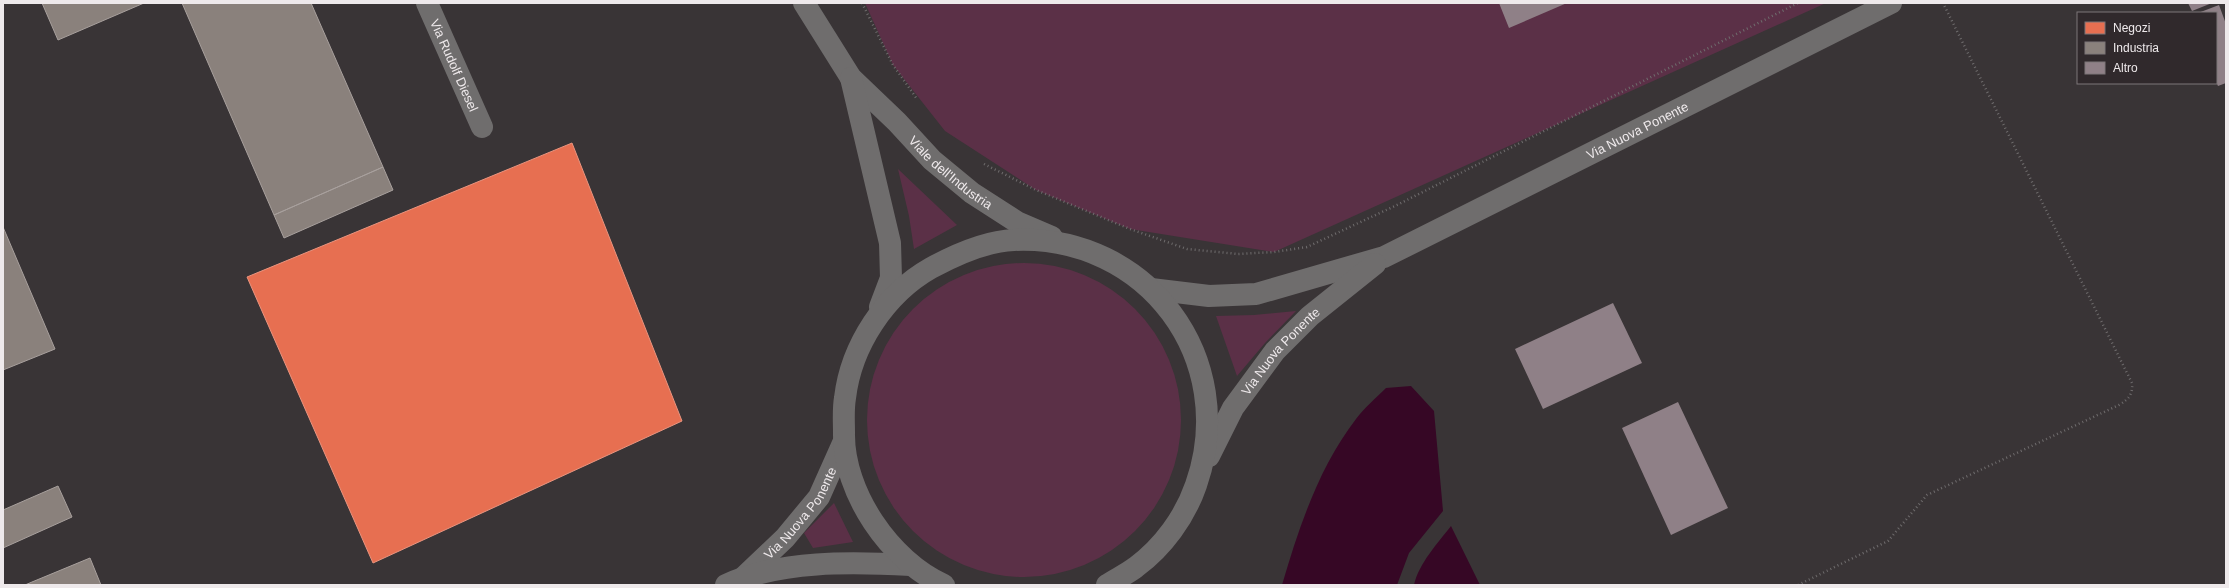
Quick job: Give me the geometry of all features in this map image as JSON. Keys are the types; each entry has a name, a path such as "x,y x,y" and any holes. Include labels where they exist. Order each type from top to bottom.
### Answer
{"street":[{"name":"Via Rudolf Diesel","path":"427,3 482,127"},
{"name":"Viale dell'Industria","path":"804,3 851,78 897,122 932,160 972,193 1017,222 1066,244"},
{"name":"Via Nuova Ponente","path":"1151,289 1209,296 1256,294 1384,257 1891,3"},
{"name":"Viale dell'Industria","path":"851,78 890,242 892,278 876,318"},
{"path":"944,585 911,565 885,539 865,510 851,477 844,441 845,398 855,356 876,318 912,279 960,252 1012,240 1066,244 1090,251 1112,261 1132,273 1151,289 1172,313 1189,341 1201,371 1207,403 1207,435 1202,467 1192,496 1178,523 1134,576 1107,585"},
{"name":"Via Nuova Ponente","path":"1202,467 1233,408 1275,351 1310,316 1384,257"},
{"name":"Via Nuova Ponente","path":"735,581 785,538 819,497 844,441"},
{"name":"Via Nuova Ponente","path":"735,581 820,564 861,562 911,565"}],"path":[{"path":"862,3 893,65 918,100"},
{"path":"978,160 996,171 1036,190 1130,229 1187,249 1238,254 1274,252 1307,247 1404,201 1798,3"},
{"path":"1798,585 1888,541 1927,495 2119,405 2127,400 2131,394 2132,383 1943,3"}],"shaded area":[{"path":"865,3 1826,3 1274,252 1130,229 1036,190 945,131 893,65"},
{"path":"898,169 957,225 914,249 909,216"},
{"path":"1024,263 1055,266 1084,275 1111,290 1135,309 1154,333 1169,360 1178,389 1181,420 1178,451 1169,480 1154,507 1135,531 1111,550 1084,565 1055,574 1024,577 993,574 964,565 937,550 913,531 894,507 879,480 870,451 867,420 870,389 879,360 894,333 913,309 937,290 964,275 993,266"},
{"path":"1296,311 1265,343 1237,376 1216,316 1254,315"},
{"path":"1411,386 1434,411 1443,511 1409,553 1397,585 1282,585 1303,520 1312,498 1331,457 1343,438 1359,415 1386,388"},
{"path":"834,503 853,542 813,548 804,533"},
{"path":"1451,526 1480,585 1414,585 1416,577 1424,561"}],"building: Negozi":[{"path":"572,143 682,421 373,563 247,277"}],"building: Industria":[{"path":"42,3 144,3 58,40"},
{"path":"182,3 311,3 383,167 274,215"},
{"path":"383,167 393,190 284,238 274,215"},
{"path":"3,227 55,349 3,370"},
{"path":"58,486 72,517 3,548 3,510"},
{"path":"90,558 101,585 25,585 32,582"}],"building: Altro":[{"path":"1499,3 1567,3 1509,28"},
{"path":"2188,3 2212,3 2192,11"},
{"path":"2219,5 2226,24 2226,83 2218,86 2217,12 2201,12"},
{"path":"1613,303 1642,363 1543,409 1515,349"},
{"path":"1678,402 1728,508 1671,535 1622,428"}]}
